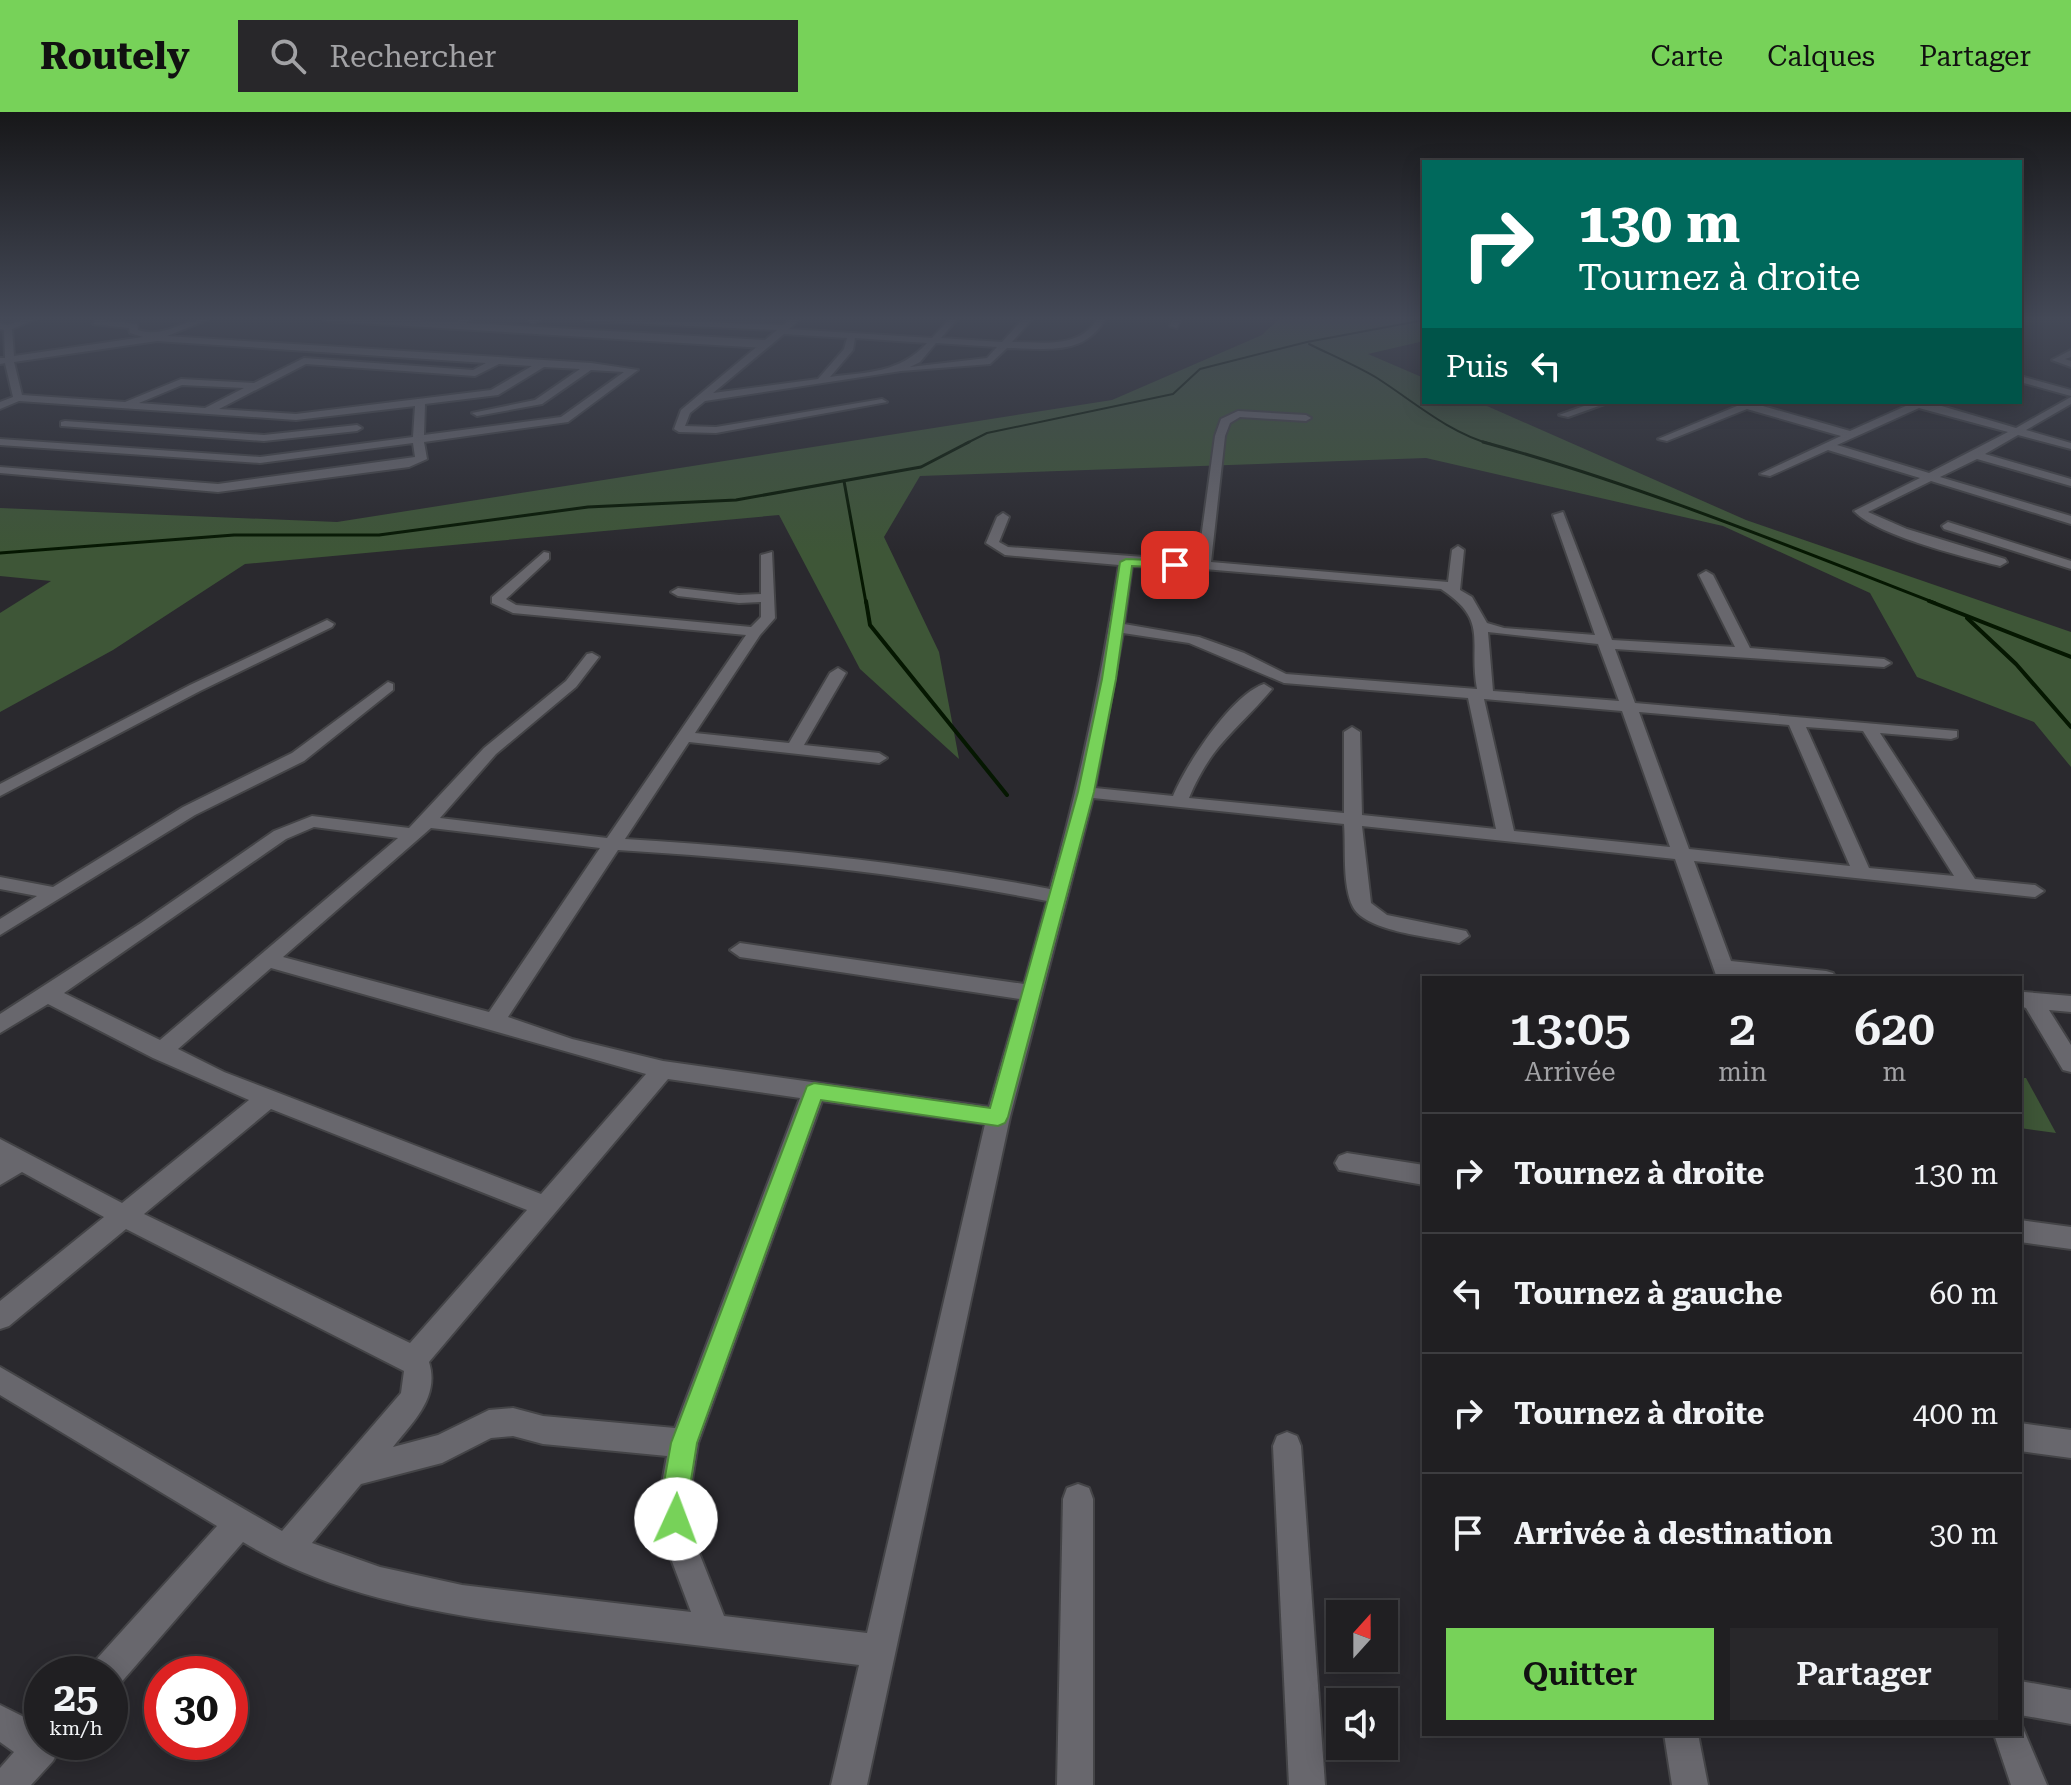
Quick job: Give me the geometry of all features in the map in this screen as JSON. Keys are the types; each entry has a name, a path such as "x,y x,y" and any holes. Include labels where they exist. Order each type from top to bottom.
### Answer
{"street":[{"path":"125,406 148,396"},
{"path":"207,411 236,396"},
{"path":"0,406 18,398 296,417 467,396"},
{"path":"475,396 479,431"},
{"path":"477,413 538,402 547,396"},
{"path":"0,442 239,461 564,420 597,396"},
{"path":"715,396 702,398 685,412 679,429 716,430 882,402"},
{"path":"2000,562 1882,525 1860,511 2021,432 2071,400"},
{"path":"0,470 218,488 418,462 421,459 418,439 420,402"},
{"path":"21,443 109,404"},
{"path":"1564,415 1599,404"},
{"path":"1663,439 1750,404 1851,435"},
{"path":"1766,474 1914,404"},
{"path":"1920,404 2071,446"},
{"path":"355,447 359,410"},
{"path":"1204,565 1220,436 1225,421 1238,414 1306,418"},
{"path":"54,429 264,438 357,428"},
{"path":"1828,446 2071,520"},
{"path":"311,477 313,453"},
{"path":"1976,455 2071,483"},
{"path":"1559,515 1725,972 1792,976"},
{"path":"1003,517 992,543 996,548 1126,562 1414,581 1454,589 1467,600 1481,626 1480,693 1507,838"},
{"path":"1948,526 2071,565"},
{"path":"1454,589 1458,550"},
{"path":"494,1021 755,632 768,618 767,555"},
{"path":"544,556 497,600 513,609 755,632"},
{"path":"849,1785 998,1117 1086,792 1126,562"},
{"path":"1706,575 1745,652"},
{"path":"678,592 739,599 766,598"},
{"path":"0,791 195,688 327,624"},
{"path":"1481,626 1504,632 1606,642 1884,663"},
{"path":"1116,628 1150,629 1191,639 1241,657 1260,669 1284,678 1951,734"},
{"path":"161,1052 421,828 490,751 571,684 592,657"},
{"path":"793,750 838,673"},
{"path":"0,928 189,811 298,757 388,687"},
{"path":"1179,802 1201,752 1228,721 1264,689"},
{"path":"1796,723 1862,872"},
{"path":"1869,728 1968,883"},
{"path":"1352,732 1353,822 1362,906 1381,920 1459,936"},
{"path":"685,737 879,758"},
{"path":"1086,792 1685,857 2035,891"},
{"path":"0,1025 148,928 280,835 312,821 761,853 939,874 1059,897"},
{"path":"0,883 53,893"},
{"path":"740,950 1032,993"},
{"path":"270,961 494,1021 570,1047 663,1070 998,1117"},
{"path":"47,994 161,1052 267,1099 545,1206"},
{"path":"2027,1000 2071,1004"},
{"path":"2027,1000 2071,1064"},
{"path":"414,1359 663,1070"},
{"path":"713,1629 679,1540 674,1499 684,1443 814,1091"},
{"path":"0,1317 267,1099"},
{"path":"7,1161 414,1359 420,1374 411,1403 286,1550"},
{"path":"1347,1163 1422,1175"},
{"path":"2022,1231 2071,1238"},
{"path":"0,1380 286,1550 380,1583 462,1601 879,1651"},
{"path":"352,1472 442,1448 489,1424 513,1422 543,1430 684,1443"},
{"path":"2022,1437 2071,1444"},
{"path":"1287,1446 1307,1785"},
{"path":"1075,1785 1078,1499"},
{"path":"122,1656 239,1524"},
{"path":"2022,1698 2071,1707"},
{"path":"0,1722 24,1735"},
{"path":"1681,1736 1690,1785"},
{"path":"2012,1736 2029,1785"},
{"path":"8,1785 30,1760"}],"green space":[{"path":"1121,396 1422,396 1422,404 1483,404 1746,520 2071,632 2071,767 2034,722 1917,677 1870,593 1723,526 1426,458 920,476 884,537 939,652 959,759 860,669 779,515 245,564 113,650 0,712 0,613 51,581 0,576 0,508 337,522 1112,400"},
{"path":"2022,1078 2026,1078 2056,1133 2022,1128"}],"waterway":[{"path":"969,442 987,433 1163,396"},
{"path":"1404,396 1446,424 1491,444"},
{"path":"0,553 234,535 379,535 588,507 736,500 921,467 969,442"},
{"path":"965,444 969,442"},
{"path":"1483,442 1654,496 1935,603"},
{"path":"844,481 866,603"},
{"path":"866,601 870,625 1007,795"},
{"path":"1929,601 2071,657"},
{"path":"1967,618 2016,664 2071,727"}],"route":[{"path":"676,1519 674,1499 684,1443 814,1091 998,1117 1086,792 1109,679 1126,562 1175,565"}]}
